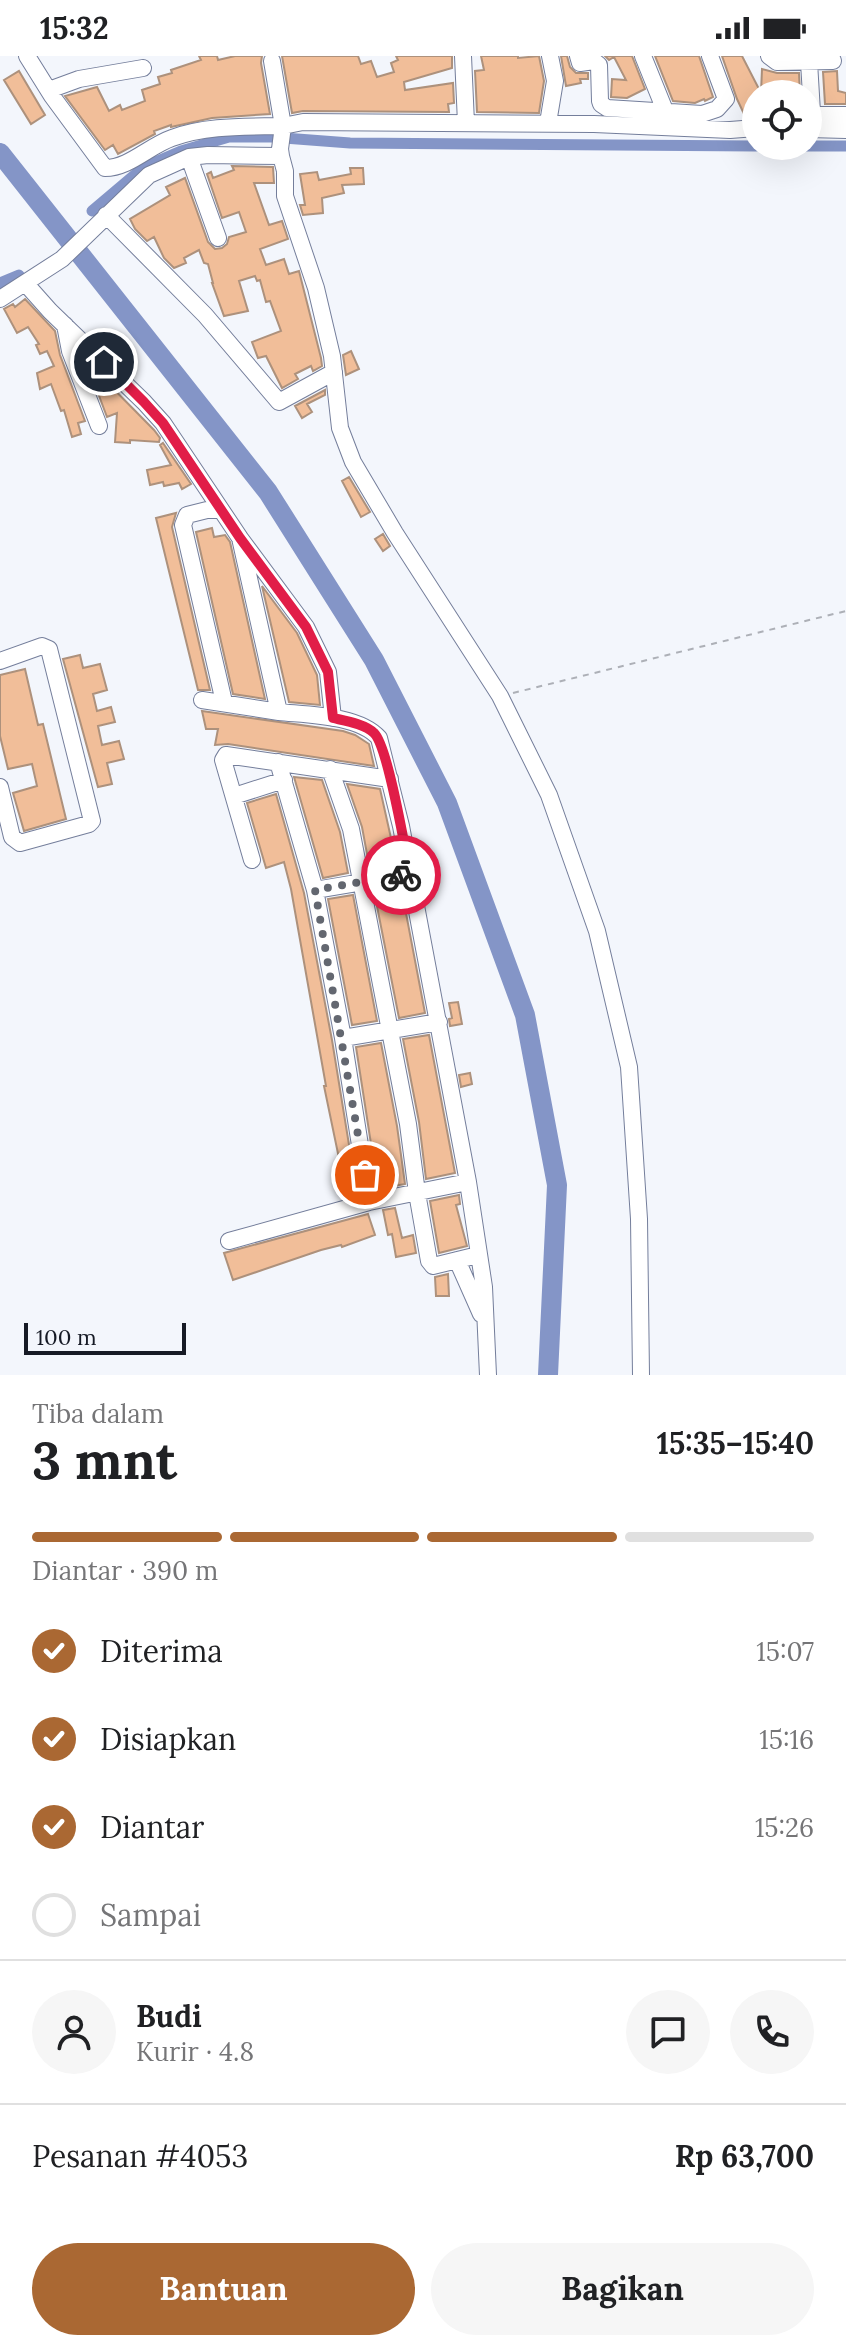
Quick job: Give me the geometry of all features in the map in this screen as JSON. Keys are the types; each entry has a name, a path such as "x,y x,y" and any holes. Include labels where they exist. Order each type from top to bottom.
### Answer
{"street":[{"path":"27,56 105,168 121,166 171,138 201,130 282,141"},
{"path":"464,56 466,123"},
{"path":"548,123 555,81 550,56"},
{"path":"578,56 580,63 594,61 599,65 600,101 603,107 666,113 730,130 742,129"},
{"path":"643,56 666,113"},
{"path":"0,299 62,259 149,175 189,157 282,141 303,122 702,121 726,99 710,56"},
{"path":"769,56 777,62 837,59"},
{"path":"272,61 285,196 316,288 334,372 340,428 353,462 373,498 500,696 549,795 597,931 629,1067 639,1219 641,1375"},
{"path":"809,62 809,80"},
{"path":"49,90 79,79 143,68"},
{"path":"822,120 846,115"},
{"path":"822,125 846,130"},
{"path":"189,157 218,238"},
{"path":"106,215 205,315 279,402 334,372"},
{"path":"32,280 50,311 163,423 240,538 306,627 323,659 331,688 333,718"},
{"path":"65,325 70,351 99,426"},
{"path":"221,510 187,515 183,525 224,702"},
{"path":"240,538 279,712"},
{"path":"0,661 42,646 49,649 92,821 20,843 12,837 0,787"},
{"path":"202,700 333,718 370,729 379,738 410,874 468,1182 484,1287 488,1375"},
{"path":"252,860 223,760 226,755 390,779"},
{"path":"278,762 315,890 369,1202"},
{"path":"330,769 351,829 362,882 431,1264 478,1255"},
{"path":"234,796 284,780"},
{"path":"315,890 410,874"},
{"path":"343,1038 439,1022"},
{"path":"229,1241 369,1202 468,1182"},
{"path":"457,1260 486,1325"}],"path":[{"path":"500,696 846,611"}],"building":[{"path":"199,56 217,56 218,60 235,56 262,56 270,114 212,118 171,125 154,131 155,134 118,154 113,145 105,150 65,96 97,87 109,111 120,105 122,110 145,101 142,90 160,84 158,77 201,60"},
{"path":"282,56 358,56 361,64 371,61 377,77 394,72 391,63 398,60 396,56 452,56 452,68 404,82 405,90 453,83 454,103 448,104 449,112 292,113"},
{"path":"481,56 539,56 544,81 539,113 477,112 475,71 484,70"},
{"path":"561,56 567,56 570,67 576,73 588,73 588,79 580,79 581,83 566,86"},
{"path":"605,56 632,56 645,89 627,98 611,97 612,79 626,80 614,57 609,60"},
{"path":"655,56 699,56 713,97 695,103 673,101"},
{"path":"722,56 742,56 754,80 742,80 742,110"},
{"path":"762,69 799,73 799,80 762,80"},
{"path":"19,71 45,115 31,124 4,80"},
{"path":"837,71 838,91 846,93 846,104 825,104 823,72"},
{"path":"232,166 273,167 274,183 254,183 269,225 282,221 288,239 260,249 266,265 284,259 289,274 299,271 321,358 322,366 313,371 311,366 295,374 298,379 282,388 266,356 258,358 252,342 281,331 270,301 266,302 260,280 257,281 255,276 239,281 248,311 224,316 208,264 204,263 199,250 184,258 186,263 174,268 164,258 154,237 147,241 130,219 170,195 166,187 185,178 208,242 215,249 222,248 229,237 246,232 239,212 222,218 207,174 211,172 213,178 234,170"},
{"path":"350,168 363,168 364,184 342,185 344,193 322,198 323,213 303,215 300,205 305,205 300,174 317,172 319,180 351,174"},
{"path":"25,299 55,331 60,355 85,421 78,423 81,434 72,437 64,410 61,411 51,384 40,389 37,373 54,366 47,351 40,354 36,345 39,344 28,327 17,333 4,309 13,304 15,307"},
{"path":"351,351 359,369 346,375 343,355"},
{"path":"86,361 154,430 160,438 159,442 115,442 117,413 107,417"},
{"path":"325,390 325,395 307,404 312,412 302,418 295,406"},
{"path":"163,443 191,484 182,489 179,483 150,485 147,470 171,465 160,445"},
{"path":"349,477 370,512 361,517 342,481"},
{"path":"176,513 172,527 210,690 198,690 156,518"},
{"path":"212,528 214,537 225,535 230,542 265,699 233,694 196,532"},
{"path":"383,534 390,546 383,551 375,539"},
{"path":"262,586 297,633 317,675 320,705 289,702"},
{"path":"80,655 83,668 100,664 107,690 93,694 97,711 111,707 115,722 98,726 102,745 119,741 124,759 107,763 112,784 98,787 63,659"},
{"path":"25,669 38,725 43,724 66,819 24,831 13,793 37,786 32,764 8,769 0,736 0,675"},
{"path":"202,711 343,731 369,744 374,766 228,744 215,745 218,729 206,729"},
{"path":"294,777 322,780 340,832 348,873 323,878"},
{"path":"347,784 380,789 397,865 370,870 362,827"},
{"path":"276,794 304,893 332,1040 357,1194 347,1197 324,1086 291,889 284,862 266,868 247,803"},
{"path":"426,851 434,884 424,886 417,853"},
{"path":"401,887 425,1013 399,1018 374,891"},
{"path":"353,895 377,1021 352,1025 328,899"},
{"path":"458,1002 462,1024 450,1026 449,1003"},
{"path":"429,1035 455,1173 426,1179 403,1039"},
{"path":"381,1043 405,1184 378,1189 356,1047"},
{"path":"470,1073 472,1084 461,1087 459,1075"},
{"path":"459,1195 460,1204 456,1205 467,1246 439,1253 430,1201"},
{"path":"395,1208 402,1238 413,1235 416,1253 396,1257 383,1210"},
{"path":"368,1214 375,1235 233,1280 224,1253"},
{"path":"448,1274 449,1296 436,1296 435,1277"}],"waterway":[{"path":"92,211 144,167 181,151 229,137 350,143 742,146"},
{"path":"822,146 846,146"},
{"path":"0,153 268,492 374,660 447,803 525,1015 557,1185 548,1375"},
{"path":"0,283 19,275"}],"way so far":[{"path":"365,1175 315,890 401,875"}],"route":[{"path":"104,362 163,423 240,538 306,627 328,672 333,718 370,729 379,738 410,874 401,875"}]}
